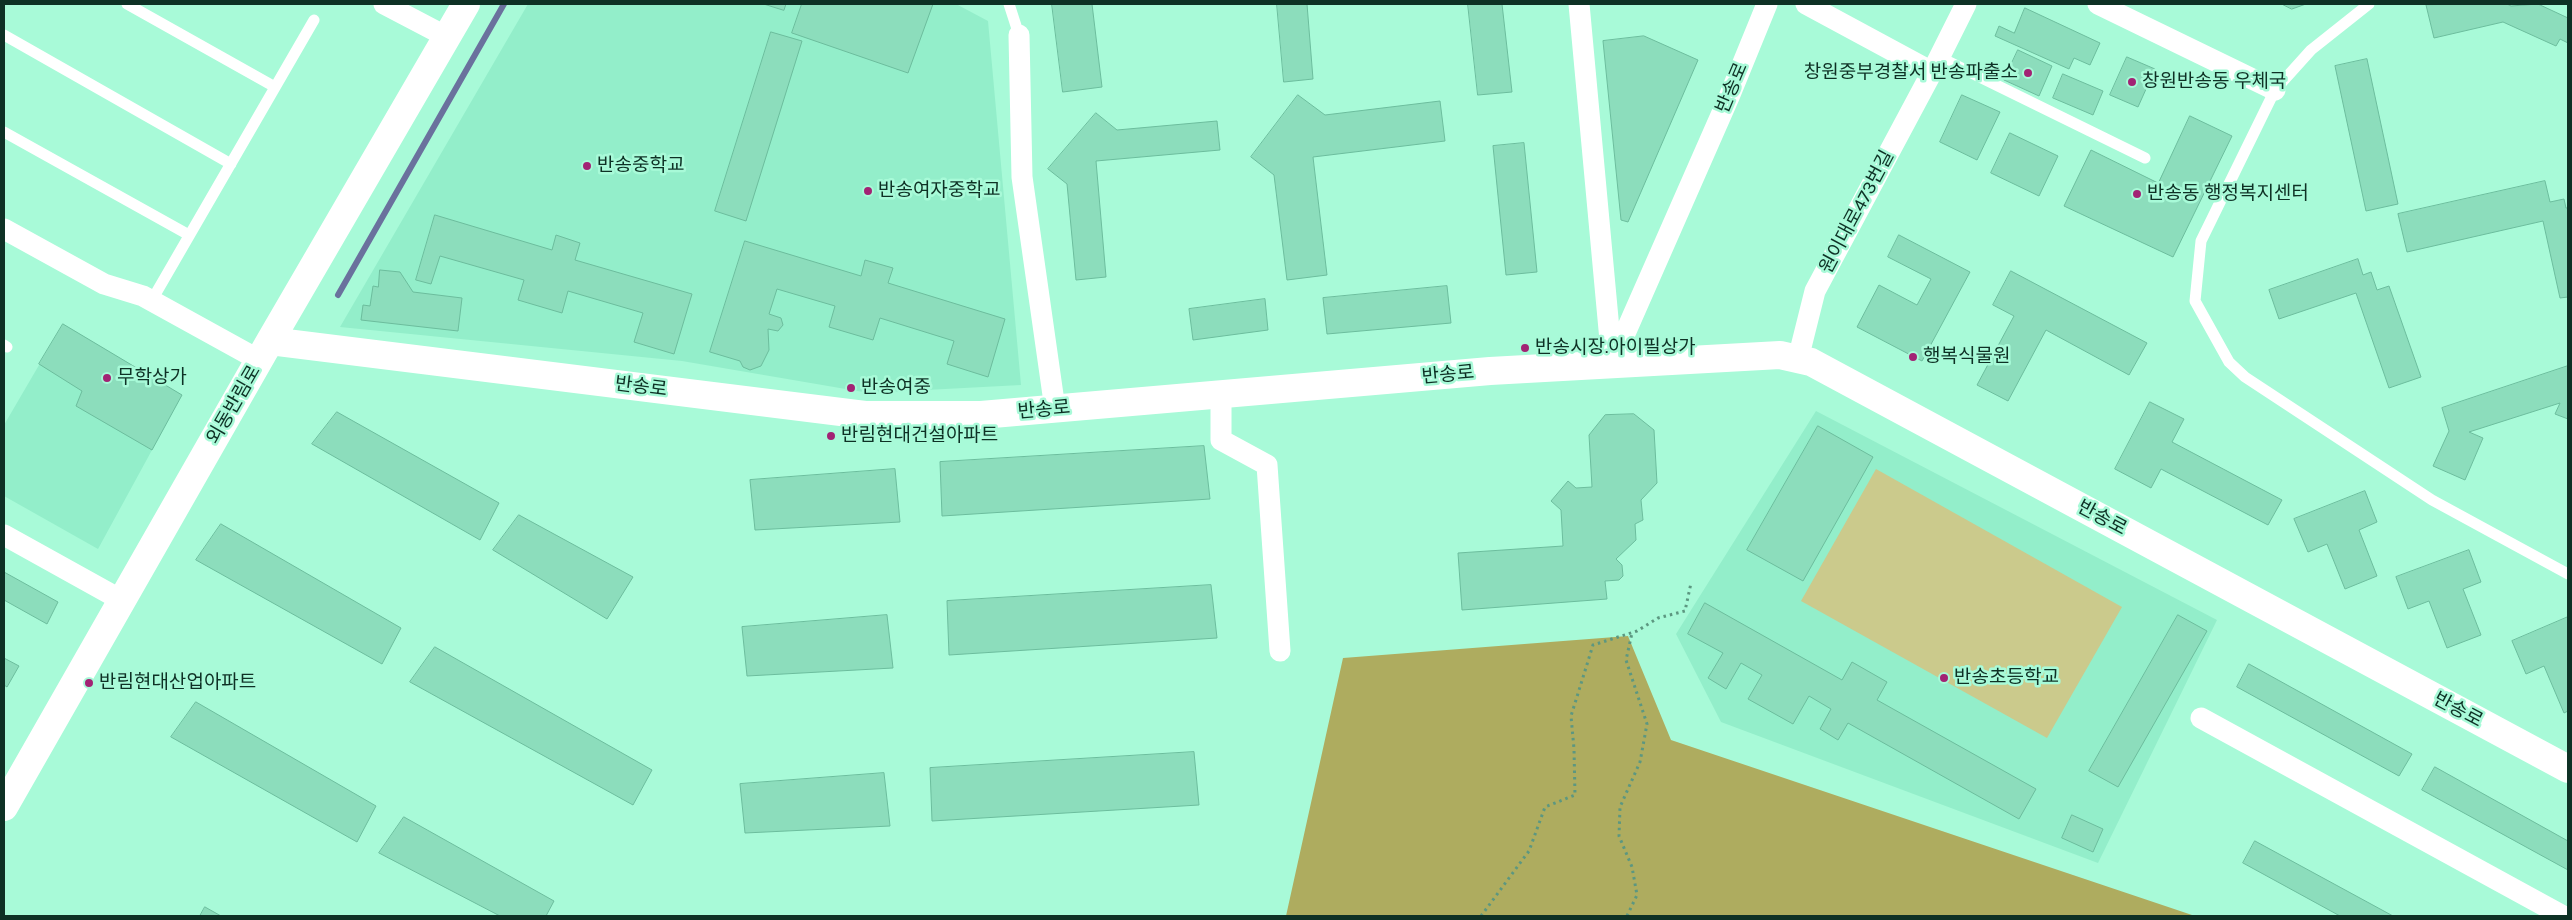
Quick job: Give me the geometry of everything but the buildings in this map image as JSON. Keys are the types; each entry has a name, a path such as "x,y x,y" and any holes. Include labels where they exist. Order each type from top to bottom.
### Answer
{"street":[{"path":"384,4 447,37"},
{"name":"외동반림로","path":"4,807 123,601 264,350 466,4"},
{"path":"1579,4 1612,363"},
{"name":"반송로","path":"1612,363 1729,97 1767,4"},
{"path":"1806,4 1935,65"},
{"name":"원이대로473번길","path":"1798,359 1815,291 1966,4"},
{"path":"2112,7 2275,90"},
{"path":"1019,35 1022,177 1055,409"},
{"path":"4,229 104,284 152,300 264,350"},
{"name":"반송로","path":"264,350 865,415 981,415 1490,371 1780,355 1811,362 2568,769"},
{"path":"1221,395 1221,440 1267,465 1280,651"},
{"path":"4,535 123,601"},
{"path":"2201,718 2563,916"}],"lane":[{"path":"127,4 275,87"},
{"path":"1009,4 1019,35"},
{"path":"2369,4 2311,50 2275,90 2201,241 2195,301 2229,362 2245,377 2319,428 2432,500 2568,574"},
{"path":"152,300 314,20"},
{"path":"4,35 231,164"},
{"path":"1935,65 2145,158"},
{"path":"4,132 190,235"}],"path":[{"path":"1480,916 1529,851 1545,807 1574,795 1574,749 1571,716 1593,645 1632,632 1658,618 1685,611 1691,583"},
{"path":"1627,916 1638,895 1632,867 1619,836 1620,807 1640,762 1648,724 1626,660 1632,632"}],"shaded area":[{"path":"528,4 956,4 988,21 1021,385 869,393 682,361 340,327"},
{"path":"63,324 182,395 98,549 4,496 4,425"},
{"name":"반송초등학교","path":"1816,411 2217,620 2098,863 1721,722 1676,634"},
{"path":"1876,469 2122,607 2047,738 1801,601"},
{"path":"1628,636 1671,740 2195,916 1286,916 1343,658"}],"waterway":[{"path":"338,295 504,4"}],"place":[{"name":"창원중부경찰서 반송파출소","path":"2028,73"},
{"name":"창원반송동 우체국","path":"2132,82"},
{"name":"반송중학교","path":"587,166"},
{"name":"반송여자중학교","path":"868,191"},
{"name":"반송동 행정복지센터","path":"2137,194"},
{"name":"반송시장.아이필상가","path":"1525,348"},
{"name":"행복식물원","path":"1913,357"},
{"name":"무학상가","path":"107,378"},
{"name":"반송여중","path":"851,388"},
{"name":"반림현대건설아파트","path":"831,436"},
{"name":"반송초등학교","path":"1944,678"},
{"name":"반림현대산업아파트","path":"89,683"}]}
